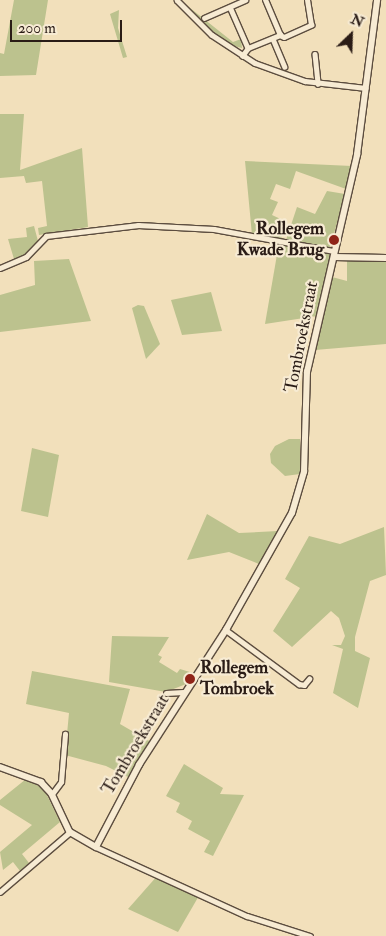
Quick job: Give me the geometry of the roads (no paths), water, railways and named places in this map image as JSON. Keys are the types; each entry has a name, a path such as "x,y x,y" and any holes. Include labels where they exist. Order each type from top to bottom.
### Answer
{"street":[{"path":"176,0 212,36 242,56 273,70 318,84 366,88"},
{"path":"204,18 245,0"},
{"path":"265,0 280,35"},
{"path":"242,56 248,48 280,35 284,37 311,25 308,0"},
{"name":"Tombroekstraat","path":"96,847 183,692 224,632 291,517 301,490 307,372 357,155 377,0"},
{"path":"230,7 248,48"},
{"path":"273,39 285,67"},
{"path":"315,54 318,84"},
{"path":"0,268 26,257 46,236 138,225 214,229 334,254 386,258"},
{"path":"224,632 299,684 304,685 309,679"},
{"path":"166,693 183,692"},
{"path":"52,794 61,782 65,734"},
{"path":"0,767 11,769 41,782 52,794 70,832 96,847 237,912 310,936"},
{"path":"0,772 11,769"},
{"path":"0,892 70,832"}],"place":[{"name":"Rollegem Kwade Brug","path":"334,240"},
{"name":"Rollegem Tombroek","path":"190,679"}]}
